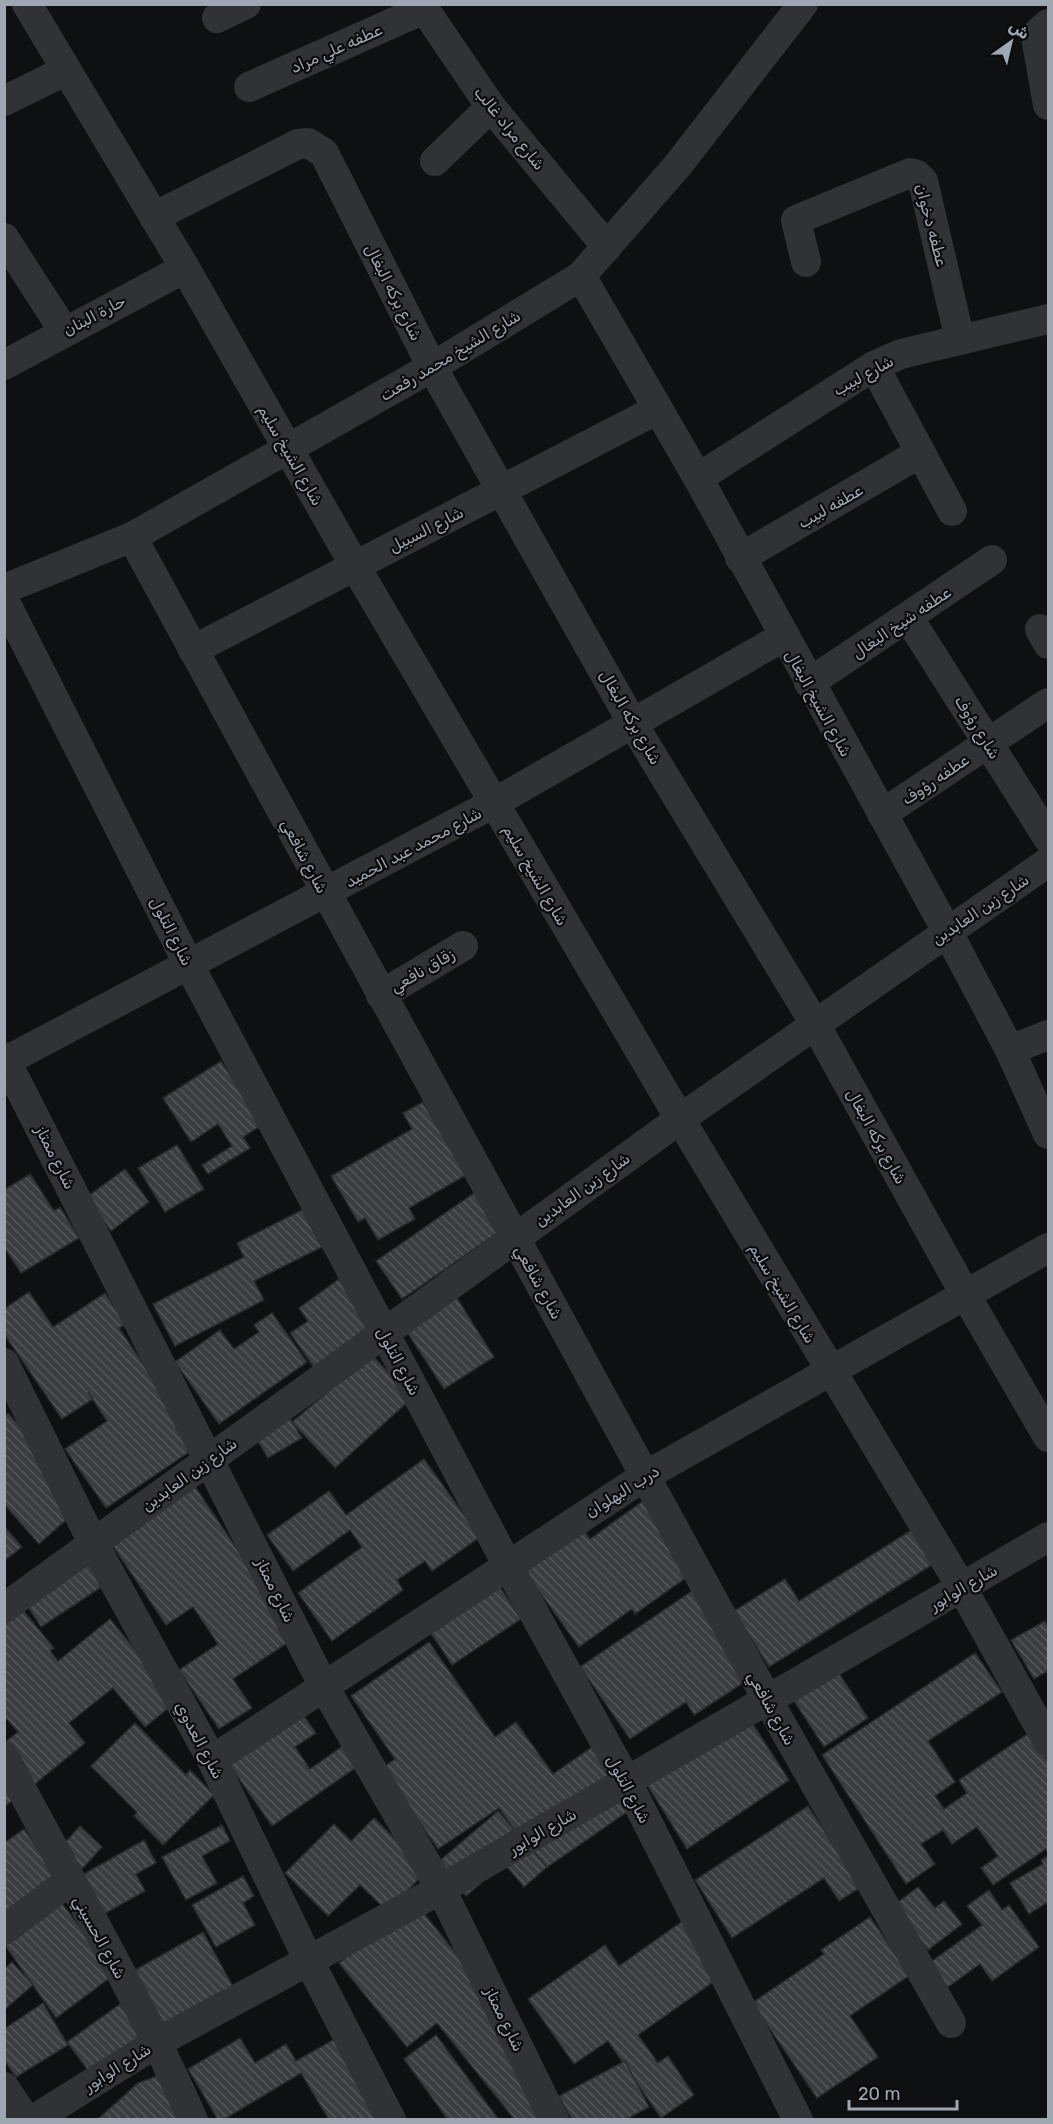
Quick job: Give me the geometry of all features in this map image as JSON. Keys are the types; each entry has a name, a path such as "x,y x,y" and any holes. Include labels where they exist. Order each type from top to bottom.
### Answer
{"street":[{"name":"شارع الشيخ سليم","path":"27,4 65,71 185,268 355,566 680,1119 962,1588 1048,1742"},
{"path":"217,18 246,4"},
{"name":"شارع الشيخ محمد رفعت","path":"4,589 132,537 432,367 581,276 678,165 803,4"},
{"name":"شارع مراد غالب","path":"423,7 491,107 607,246"},
{"name":"عطفه علي مراد","path":"249,87 423,7"},
{"path":"1048,24 1038,33 1037,42 1048,105"},
{"path":"4,101 65,71"},
{"path":"435,160 491,107"},
{"name":"شارع بركه البغال","path":"154,217 298,144 308,143 324,153 432,367 633,724 815,1024 965,1294 1048,1437"},
{"name":"عطفه دخوان","path":"806,262 796,220 910,173 917,174 923,181 960,339"},
{"path":"4,238 64,331"},
{"name":"حارة البنان","path":"4,365 185,268"},
{"name":"شارع الشيخ البغال","path":"581,276 698,478 783,637 947,932 1010,1050 1048,1134"},
{"name":"شارع لبيب","path":"698,478 874,366 902,354 1048,319"},
{"path":"874,366 952,511"},
{"name":"شارع السبيل","path":"193,650 658,409"},
{"name":"عطفه لبيب","path":"740,558 920,453"},
{"name":"شارع شافعي","path":"132,537 325,894 767,1699 951,2023"},
{"name":"عطفه شيخ البغال","path":"809,683 992,560"},
{"name":"شارع التلول","path":"4,600 189,965 507,1564 627,1782 798,2120"},
{"name":"شارع رؤوف","path":"908,617 1048,838"},
{"name":"شارع محمد عبد الحميد","path":"5,1060 325,894 494,803 783,637"},
{"name":"عطفه رؤوف","path":"882,814 1048,703"},
{"name":"شارع زين العابدين","path":"4,1608 680,1119 1048,862"},
{"name":"زقاق نافعي","path":"381,994 464,946"},
{"path":"1010,1050 1048,1035"},
{"name":"شارع ممتاز","path":"5,1060 211,1459 323,1685 441,1889 554,2120"},
{"name":"درب البهلوان","path":"212,1760 507,1564 645,1476 1048,1248"},
{"name":"شارع العدوي","path":"4,1362 11,1393 212,1760 309,1961 391,2120"},
{"name":"شارع الوابور","path":"33,2120 158,2042 441,1889 1048,1537"},
{"name":"شارع الحسيني","path":"4,1756 69,1881 158,2042 193,2120"},
{"path":"4,1930 69,1881"},
{"path":"4,2087 26,2120"}],"building":[{"path":"221,1061 262,1125 243,1137 250,1148 208,1174 202,1165 232,1146 218,1124 191,1142 163,1098"},
{"path":"423,1102 466,1175 409,1208 415,1219 378,1240 365,1218 358,1222 331,1176 412,1129 403,1113"},
{"path":"177,1145 204,1189 165,1212 138,1168"},
{"path":"125,1169 149,1202 111,1231 87,1197"},
{"path":"30,1174 54,1211 60,1207 79,1238 21,1273 4,1247 4,1190"},
{"path":"480,1189 506,1227 402,1299 376,1261"},
{"path":"302,1210 322,1247 254,1281 264,1300 175,1346 153,1304 244,1257 237,1243"},
{"path":"339,1279 379,1335 320,1376 290,1333 308,1321 299,1308"},
{"path":"452,1290 494,1357 444,1389 401,1323"},
{"path":"29,1292 53,1327 105,1293 126,1324 119,1328 198,1446 106,1508 65,1449 107,1421 93,1399 62,1419 4,1334 4,1309"},
{"path":"272,1313 307,1362 219,1424 175,1362 220,1330 234,1349 259,1332 254,1325"},
{"path":"372,1355 412,1398 335,1468 292,1422"},
{"path":"279,1400 302,1438 268,1458 245,1420"},
{"path":"8,1413 62,1476 73,1514 39,1544 4,1504 4,1417"},
{"path":"424,1459 480,1537 432,1571 425,1561 397,1580 403,1590 332,1641 298,1593 362,1547 350,1530 293,1571 267,1535 329,1491 346,1515"},
{"path":"192,1482 296,1637 233,1679 252,1708 219,1729 179,1670 218,1644 193,1607 166,1625 104,1533"},
{"path":"643,1501 694,1572 635,1614 632,1609 579,1647 515,1558 573,1516 590,1539"},
{"path":"4,1526 22,1547 4,1561"},
{"path":"913,1529 935,1563 769,1667 734,1611 785,1579 799,1601"},
{"path":"78,1549 103,1586 41,1627 17,1590"},
{"path":"494,1578 521,1619 452,1665 422,1620"},
{"path":"695,1589 754,1676 694,1715 686,1702 630,1739 580,1667"},
{"path":"22,1609 54,1648 50,1651 58,1661 110,1619 177,1701 145,1727 113,1688 69,1723 85,1743 35,1784 4,1743 18,1732 4,1716 4,1624"},
{"path":"1045,1621 1048,1627 1048,1671 1034,1679 1011,1640"},
{"path":"429,1642 495,1737 516,1722 553,1774 598,1743 640,1803 543,1870 499,1808 438,1849 382,1768 395,1759 351,1696"},
{"path":"975,1653 1002,1692 928,1741 955,1782 935,1796 944,1809 967,1793 959,1780 1029,1733 1048,1761 1048,1853 1046,1849 993,1885 981,1868 998,1856 977,1827 952,1844 943,1830 921,1844 935,1864 906,1884 822,1755"},
{"path":"838,1672 868,1718 824,1747 794,1701"},
{"path":"294,1702 316,1733 295,1747 310,1769 344,1745 358,1766 272,1826 221,1753"},
{"path":"743,1709 789,1780 687,1849 641,1775"},
{"path":"135,1723 186,1775 190,1770 214,1795 163,1845 134,1816 137,1812 91,1766"},
{"path":"4,1769 23,1792 4,1807"},
{"path":"808,1806 861,1887 839,1901 824,1878 732,1938 695,1880"},
{"path":"498,1811 547,1867 524,1887 504,1863 466,1896 437,1863"},
{"path":"374,1818 427,1871 387,1911 360,1885 328,1916 285,1873 334,1824 351,1841"},
{"path":"222,1825 230,1841 202,1856 217,1883 186,1900 162,1857"},
{"path":"80,1826 102,1847 82,1869 60,1848"},
{"path":"24,1829 60,1880 4,1920 4,1843"},
{"path":"144,1840 156,1863 136,1874 145,1891 104,1914 82,1875"},
{"path":"1048,1856 1048,1902 1029,1914 1010,1883 1043,1864 1041,1860"},
{"path":"243,1876 254,1896 243,1903 255,1925 216,1947 192,1905"},
{"path":"918,1887 935,1908 944,1901 962,1924 928,1950 893,1906"},
{"path":"989,1890 1002,1910 1009,1905 1039,1947 992,1981 980,1964 945,1989 928,1964 982,1925 967,1906"},
{"path":"61,1902 115,1974 56,2018 4,1944"},
{"path":"415,1902 531,2048 545,2120 515,2120 437,2023 407,2047 339,1963"},
{"path":"870,1917 910,1975 850,2016 878,2057 817,2098 752,2003 824,1954 821,1950"},
{"path":"684,1920 723,1975 638,2035 658,2063 668,2056 694,2095 661,2118 608,2041 574,2064 528,1999 605,1945 619,1966"},
{"path":"203,1932 236,1992 166,2031 133,1971"},
{"path":"12,1962 33,1985 4,2010 4,1969"},
{"path":"43,2003 68,2045 16,2077 4,2060 4,2029"},
{"path":"120,2004 145,2040 93,2077 67,2042"},
{"path":"347,2032 399,2120 329,2120 301,2073 223,2120 218,2120 188,2069 240,2038 255,2063 286,2044 296,2061"},
{"path":"436,2035 499,2120 448,2120 404,2059"},
{"path":"625,2061 649,2107 625,2120 572,2120 559,2096"},
{"path":"160,2075 178,2120 97,2120 138,2083"}]}
